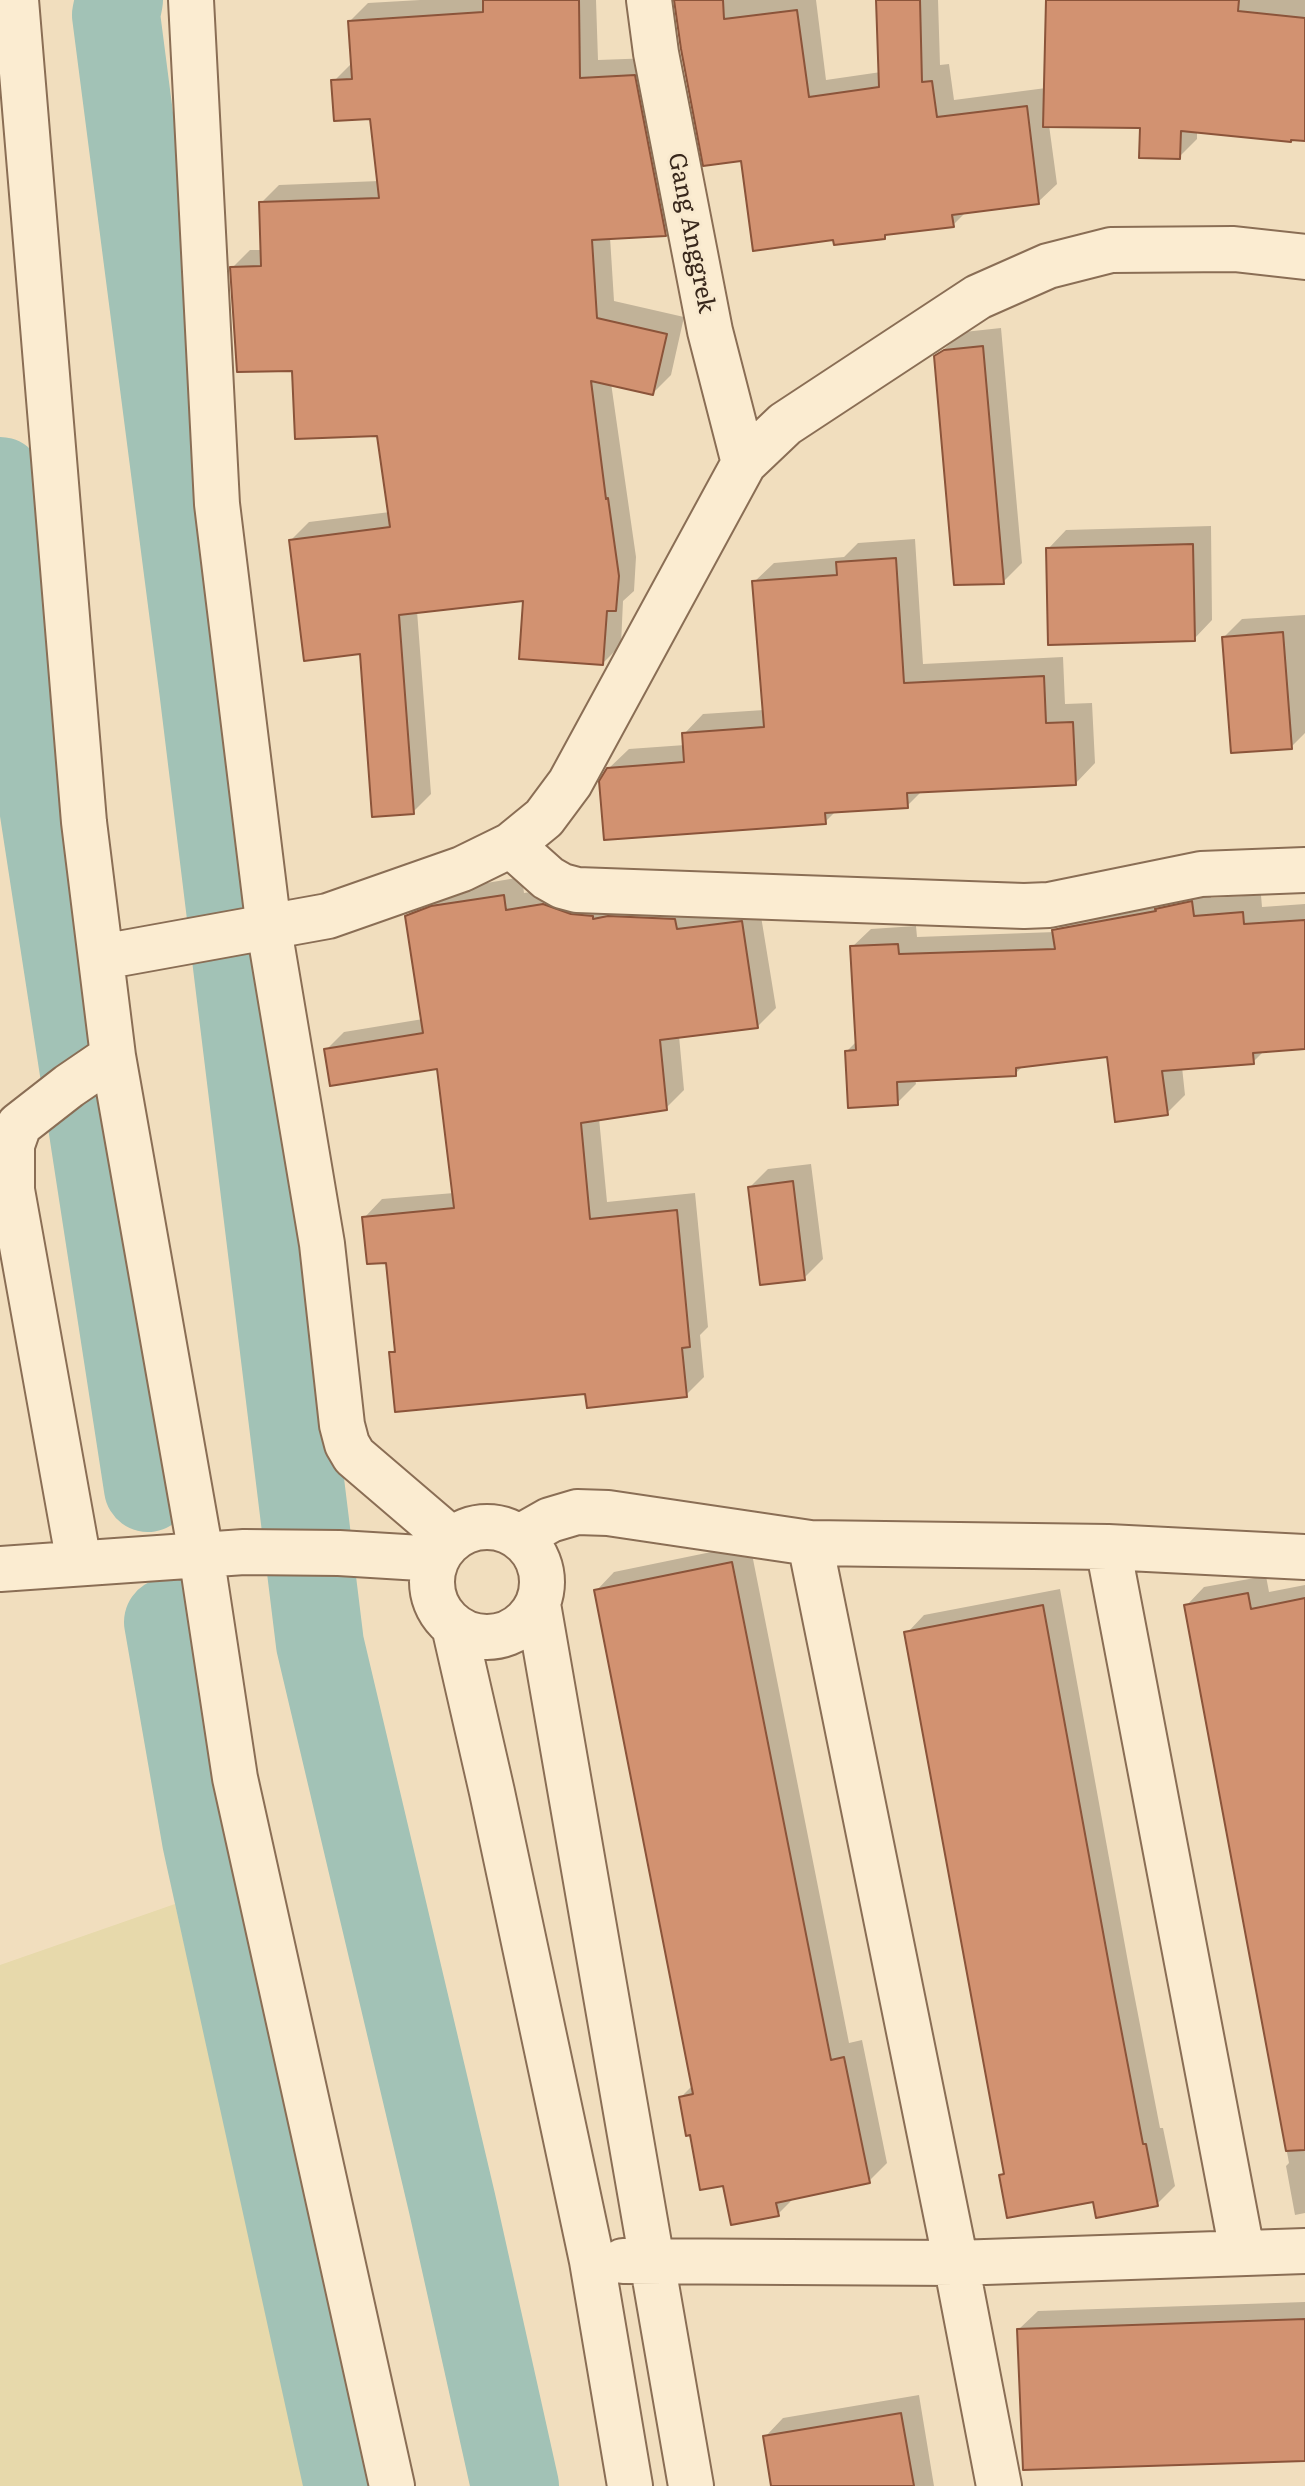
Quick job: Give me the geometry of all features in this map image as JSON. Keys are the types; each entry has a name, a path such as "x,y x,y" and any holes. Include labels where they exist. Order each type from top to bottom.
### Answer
{"street":[{"path":"16,0 84,822 102,957 92,1070 201,1554 235,1778 392,2486"},
{"path":"191,0 217,504 254,930 322,1244 342,1425 347,1444 354,1456 444,1549"},
{"name":"Gang Anggrek","path":"649,0 656,53 710,331 744,463"},
{"path":"102,957 328,916 462,869 511,845 544,818 570,783 744,463 785,424 978,297 1048,266 1111,250 1234,249 1305,257"},
{"path":"511,845 548,878 577,890 1024,906 1049,905 1201,874 1305,870"},
{"path":"79,1563 12,1190 12,1145 19,1125 92,1070"},
{"path":"520,1537 550,1520 577,1512 608,1513 810,1543 1108,1547 1305,1557"},
{"path":"485,1526 504,1529 520,1537 533,1551 541,1568 543,1587 538,1604 529,1618 517,1629 501,1636 485,1638 454,1626 441,1613 434,1596 432,1577 444,1549 468,1529 485,1526"},
{"path":"810,1543 999,2486"},
{"path":"1108,1547 1242,2251"},
{"path":"0,1569 244,1552 339,1553 444,1549"},
{"path":"538,1604 691,2486"},
{"path":"454,1626 592,2261 630,2486"},
{"path":"592,2261 956,2263 1305,2251"}],"shaded area":[{"path":"175,1904 308,2486 0,2486 0,1965"}],"building":[{"path":"483,0 579,0 580,78 635,75 666,236 592,240 597,318 667,334 653,395 591,381 619,576 616,611 607,611 603,665 519,659 523,601 399,615 414,814 372,817 360,654 304,661 289,540 390,527 377,436 295,439 292,371 237,372 230,267 261,266 259,202 379,198 370,119 334,121 331,80 352,79 348,21 483,12"},
{"path":"674,0 723,0 724,19 797,10 809,97 879,87 876,0 920,0 922,82 932,81 937,117 1027,106 1039,204 952,215 954,227 885,235 885,239 834,245 833,240 753,251 741,161 703,166"},
{"path":"1046,0 1239,0 1238,11 1305,18 1305,141 1181,131 1180,159 1139,158 1140,128 1043,127"},
{"path":"983,346 1004,584 954,585 934,356 944,350"},
{"path":"1193,544 1195,641 1048,645 1046,548"},
{"path":"896,558 904,683 1044,676 1046,723 1073,722 1076,785 907,793 908,808 825,813 826,824 604,840 599,781 607,768 684,762 682,733 764,727 752,581 837,575 836,562"},
{"path":"1283,632 1292,749 1231,753 1222,637"},
{"path":"504,895 506,910 543,904 571,914 593,916 593,919 608,916 675,919 677,929 742,921 758,1028 660,1040 667,1110 581,1123 590,1219 677,1210 690,1347 682,1348 687,1397 587,1408 585,1394 395,1412 389,1352 395,1352 386,1263 367,1264 362,1217 454,1208 437,1069 330,1086 324,1049 423,1033 405,916 431,906"},
{"path":"1192,901 1194,916 1243,912 1244,924 1305,920 1305,1049 1253,1053 1254,1064 1162,1071 1168,1115 1115,1122 1107,1057 1016,1068 1016,1076 897,1082 898,1105 848,1108 845,1051 856,1050 850,946 898,944 899,954 1055,949 1052,930 1156,911"},
{"path":"793,1181 805,1280 760,1285 748,1187"},
{"path":"732,1562 831,2060 844,2057 870,2183 776,2203 779,2216 731,2225 723,2186 700,2190 690,2135 686,2136 679,2097 693,2094 594,1590"},
{"path":"1248,1593 1251,1609 1305,1598 1305,2150 1286,2151 1184,1605"},
{"path":"1043,1605 1143,2144 1146,2144 1158,2206 1096,2218 1093,2202 1007,2218 999,2175 1004,2174 904,1632"},
{"path":"1305,2319 1305,2461 1023,2470 1017,2329"},
{"path":"901,2413 914,2486 771,2486 763,2436"}],"waterway":[{"path":"119,0 116,15 203,688 320,1644 452,2203 515,2486"},
{"path":"0,481 30,722 148,1488"},
{"path":"168,1622 206,1840 348,2486"}]}
